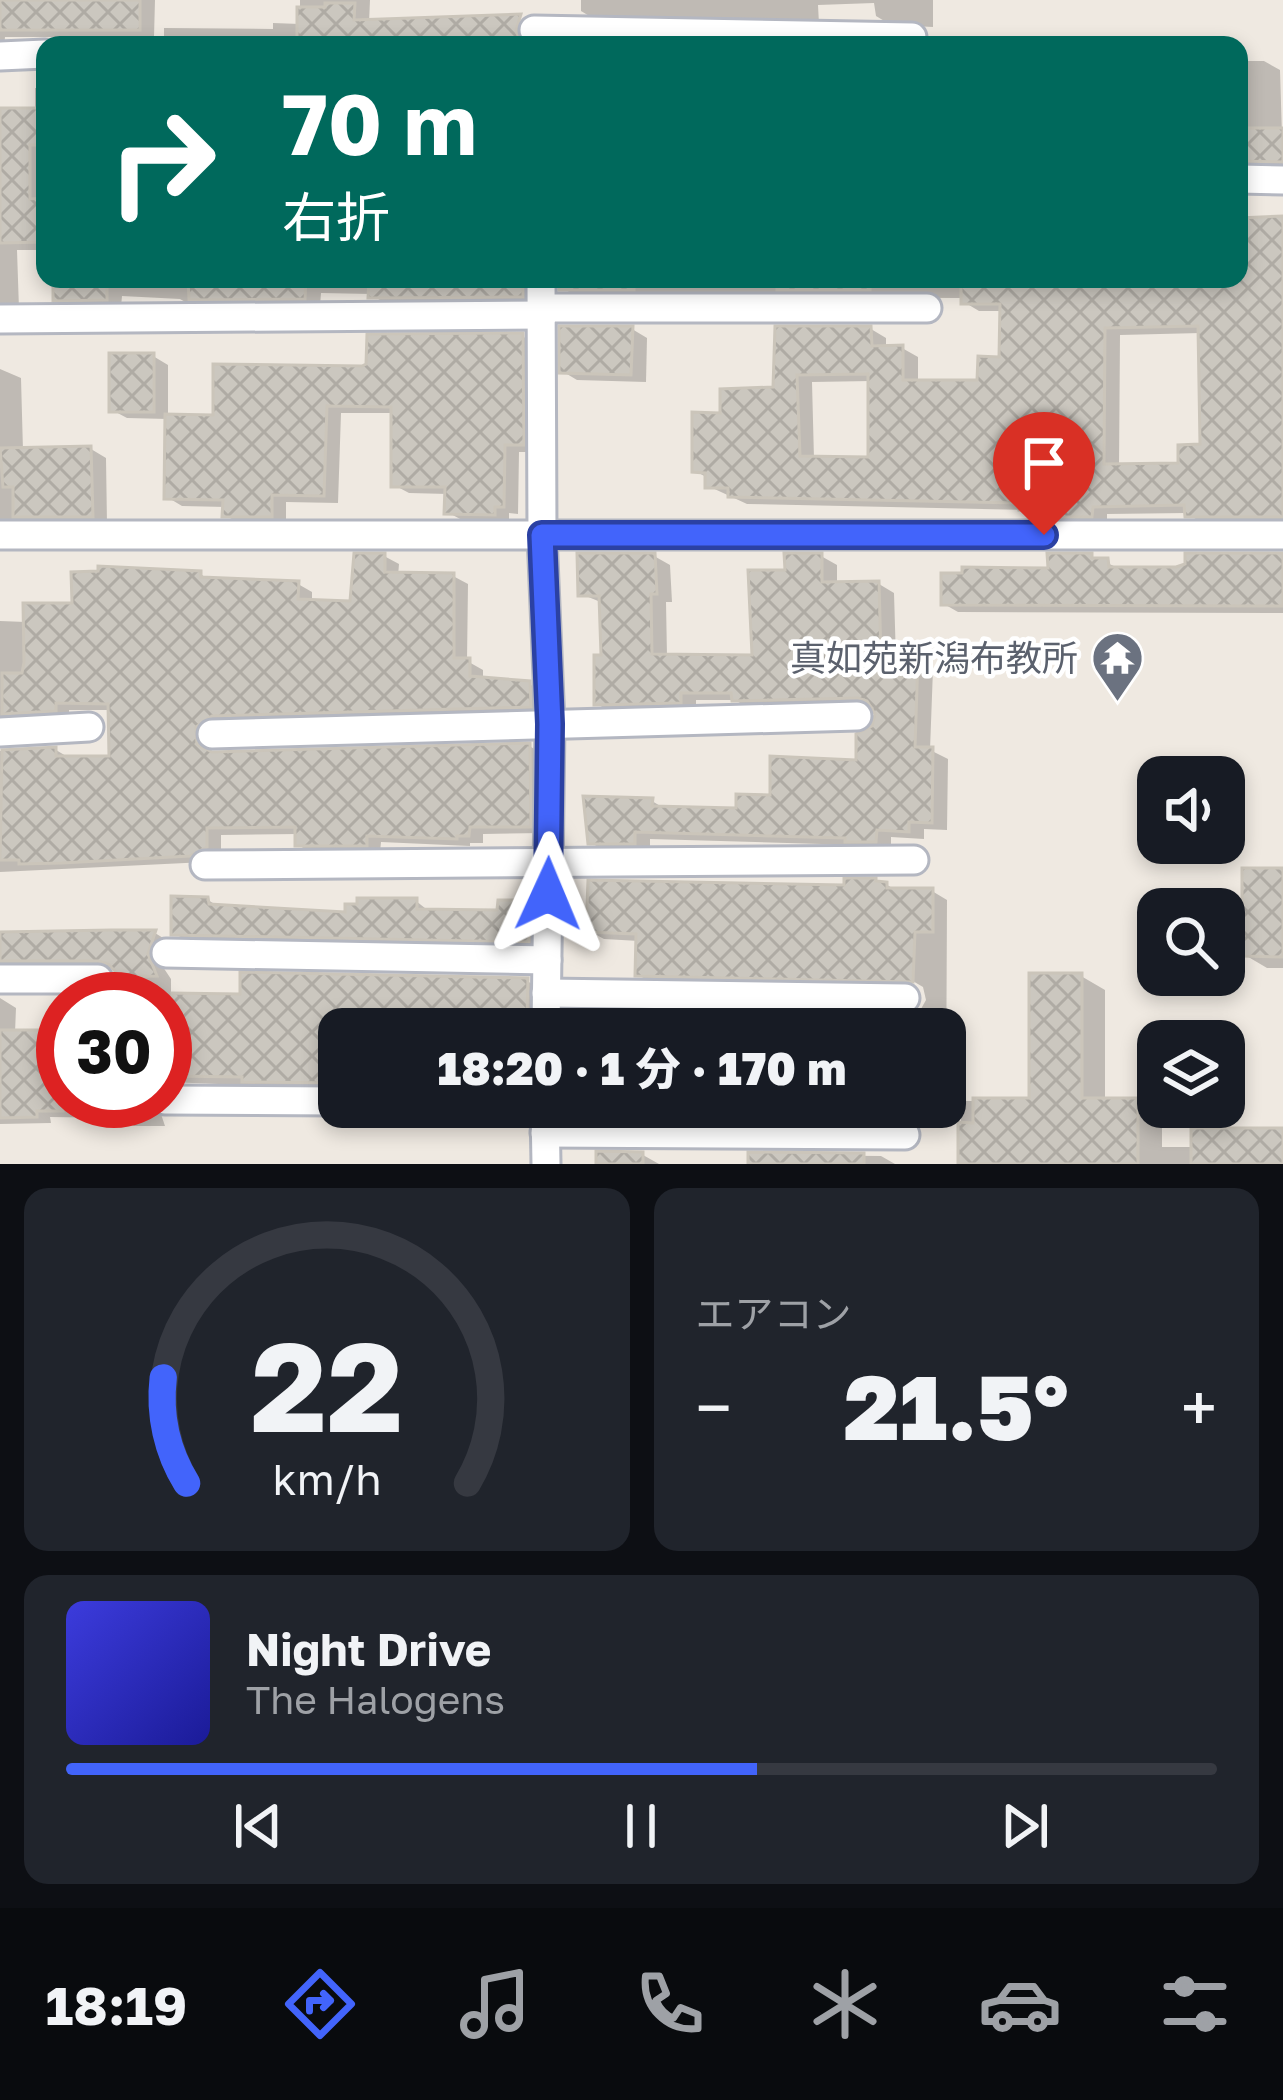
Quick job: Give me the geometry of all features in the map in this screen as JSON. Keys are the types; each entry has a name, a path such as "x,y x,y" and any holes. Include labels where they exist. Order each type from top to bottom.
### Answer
{"street":[{"path":"534,0 535,36"},
{"path":"0,56 36,54"},
{"path":"1248,179 1283,180"},
{"path":"542,301 542,535 550,724 546,1008"},
{"path":"0,319 542,301 927,308"},
{"path":"0,536 1283,535"},
{"path":"212,734 856,716"},
{"path":"0,732 89,727"},
{"path":"205,865 914,860"},
{"path":"166,952 547,960"},
{"path":"0,980 36,980"},
{"path":"546,993 905,998"},
{"path":"192,1100 318,1101"},
{"path":"545,1128 546,1164"},
{"path":"737,1128 905,1135"}],"building":[{"path":"0,0 140,0 140,30 0,30"},
{"path":"325,3 355,3 354,20 521,14 518,36 297,36 297,7 325,7"},
{"path":"0,108 36,108 30,199 36,199 36,242 0,243"},
{"path":"1248,128 1283,128 1283,162 1248,161"},
{"path":"1283,216 1283,517 1185,517 1184,505 1093,507 1092,517 1046,517 1046,510 1019,510 1019,503 728,497 728,488 705,488 705,473 692,472 692,412 720,413 720,389 773,387 775,326 871,326 872,346 903,345 903,380 977,380 978,356 999,357 1000,304 961,304 961,288 1248,288 1248,218","holes":["1198,326 1200,444 1178,445 1178,463 1104,464 1105,328","868,374 868,457 800,456 797,375"]},
{"path":"53,288 107,288 107,300 53,301"},
{"path":"188,288 306,288 305,299 189,300"},
{"path":"369,288 523,288 523,297 368,298"},
{"path":"559,288 634,288 634,290"},
{"path":"777,288 870,288 870,290"},
{"path":"559,326 633,326 631,375 559,373"},
{"path":"523,333 524,445 505,445 504,507 495,507 495,515 444,514 445,487 391,487 391,407 327,406 324,496 272,495 272,517 222,517 223,500 164,499 165,414 213,415 213,364 362,366 366,364 367,334"},
{"path":"109,353 154,353 154,412 109,412"},
{"path":"91,446 93,517 13,517 13,487 3,487 0,448"},
{"path":"354,553 385,553 385,572 454,573 454,658 470,658 470,676 530,681 531,707 212,716 196,727 197,744 212,752 530,743 531,827 470,827 469,836 457,839 367,836 367,846 295,846 295,827 207,828 207,847 190,856 19,864 19,860 0,860 2,750 56,747 56,756 109,756 108,704 56,703 56,711 2,714 2,673 22,673 23,603 72,603 71,572 98,571 98,566 299,581 298,599 350,601"},
{"path":"577,553 655,553 652,654 752,655 748,570 785,570 784,553 822,553 822,582 879,581 881,657 918,658 915,747 933,747 932,823 909,822 909,832 877,830 876,842 635,832 635,844 588,844 583,796 653,798 652,806 736,808 736,794 770,795 770,756 856,760 856,734 872,726 875,714 867,701 858,698 732,701 731,693 681,693 681,703 594,705 594,655 601,655 599,596 578,596"},
{"path":"1047,553 1092,553 1092,558 1108,558 1109,567 1176,567 1185,564 1185,553 1283,553 1283,606 941,605 941,573 962,573 962,567 1048,568"},
{"path":"1242,868 1283,868 1283,957 1245,956"},
{"path":"844,878 876,878 887,882 887,888 933,888 933,932 915,932 913,982 635,976 636,934 586,932 588,880 844,885"},
{"path":"171,896 208,897 209,904 345,912 345,904 357,904 357,898 417,898 417,909 497,910 498,900 530,900 529,942 171,935"},
{"path":"156,930 148,954 155,972 116,972 98,961 0,961 0,932"},
{"path":"240,972 528,978 527,1008 318,1008 318,1083 192,1076 192,993 240,994"},
{"path":"1029,973 1082,973 1082,1098 1137,1098 1138,1164 958,1164 958,1128 973,1123 973,1098 1029,1098"},
{"path":"0,1030 36,1030 36,1117 0,1118"},
{"path":"1191,1128 1283,1128 1283,1164 1191,1164"},
{"path":"596,1151 643,1152 643,1164 596,1164"},
{"path":"748,1152 864,1153 864,1164 748,1164"}],"place":[{"name":"真如苑新潟布教所","path":"1117,703"}],"route":[{"path":"548,894 550,724 542,535 1044,535"}]}
